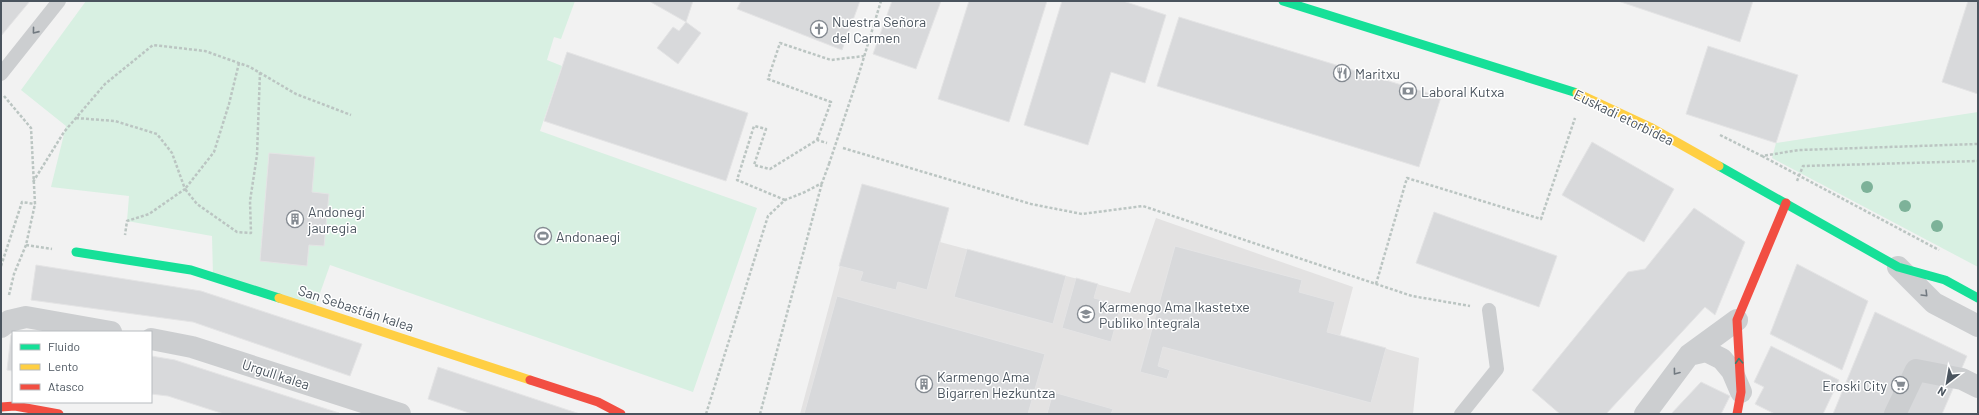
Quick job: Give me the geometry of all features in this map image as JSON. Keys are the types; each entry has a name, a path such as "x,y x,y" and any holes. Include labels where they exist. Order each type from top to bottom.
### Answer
{"street":[{"name":"Euskadi etorbidea","path":"1283,1 1583,95 1650,127 1898,267 1945,280 1978,298"},
{"path":"1737,414 1741,392 1737,320 1786,203"},
{"name":"San Sebastián kalea","path":"76,252 191,270 598,402 621,414"},
{"name":"Euskadi etorbidea","path":"1898,267 1934,303 1978,326"},
{"path":"1,327 9,321 26,317 106,331"},
{"path":"1645,414 1689,355 1737,320"},
{"name":"Urgull kalea","path":"152,339 192,347 400,414"},
{"path":"1689,355 1706,352 1722,360 1732,371 1741,392"},
{"path":"1895,414 1916,370 1962,379 1978,387"},
{"path":"1,407 15,406 59,414"}],"lane":[{"path":"1,74 59,1"},
{"path":"1461,414 1497,369 1489,310"}],"path":[{"path":"760,414 822,183 857,80 881,1"},
{"path":"785,200 737,180 754,126 766,129 754,165 770,169 817,140 831,102 768,79 780,43 831,60 864,56"},
{"path":"33,182 64,132 105,84 153,45 205,51 239,63 260,72 296,94 351,115"},
{"path":"120,259 128,221 149,214 185,189 214,152 229,104 239,63"},
{"path":"76,118 115,121 157,134 172,153 185,189 197,204 237,232 251,232 250,201 257,155 260,72"},
{"path":"1,92 31,128 35,204 26,245 14,274 8,302"},
{"path":"1376,284 1407,178 1541,219 1583,95"},
{"path":"1715,133 1762,156 1943,252"},
{"path":"817,140 827,143"},
{"path":"1762,156 1799,150 1978,144"},
{"path":"843,148 1031,204 1082,214 1143,206 1412,296 1489,310"},
{"path":"1786,203 1803,166 1978,161"},
{"path":"706,414 768,216 785,200 822,183"},
{"path":"1,266 22,202 35,204"},
{"path":"26,245 76,252"}],"shaded area":[{"name":"Karmengo Ama Ikastetxe Publiko Integrala","path":"862,184 949,208 940,242 1130,293 1156,218 1353,287 1340,336 1419,358 1413,414 800,414"}],"green space":[{"path":"86,1 575,1 561,39 554,37 547,60 562,66 540,131 757,208 693,392 330,265 314,310 213,276 212,236 127,221 129,196 51,187 66,126 21,90"},
{"path":"1978,112 1978,267 1772,158 1776,143"}],"building":[{"path":"1,1 30,1 1,36"},
{"path":"649,1 693,1 686,22"},
{"name":"Nuestra Señora del Carmen","path":"741,1 860,1 842,50 737,9"},
{"path":"892,1 941,1 916,69 873,54"},
{"path":"969,1 1047,1 1009,122 938,99"},
{"path":"1062,1 1123,1 1166,15 1145,83 1111,72 1088,145 1024,125"},
{"path":"1618,1 1753,1 1740,42"},
{"path":"1968,1 1978,1 1978,94 1942,82"},
{"path":"1179,17 1441,97 1419,167 1157,86"},
{"path":"686,22 701,33 678,64 657,48 673,27 679,31"},
{"path":"1708,46 1798,75 1776,143 1686,114"},
{"path":"567,52 748,113 726,181 544,121"},
{"path":"1592,142 1674,189 1644,242 1562,195"},
{"name":"Andonegi jauregia","path":"269,153 315,157 312,192 329,194 324,246 309,245 307,266 260,261"},
{"path":"862,184 949,208 927,290 898,282 896,290 860,281 863,272 839,266"},
{"path":"1694,208 1745,242 1715,315 1705,307 1606,414 1560,414 1532,390 1628,272 1645,269"},
{"path":"1434,212 1557,256 1539,307 1416,263"},
{"path":"1175,246 1302,280 1299,292 1335,302 1327,332 1386,348 1371,403 1163,347 1158,366 1170,370 1167,379 1140,372"},
{"path":"967,249 1066,276 1053,324 954,297"},
{"path":"1797,264 1868,301 1842,370 1770,334"},
{"path":"36,265 201,291 362,344 350,376 193,322 31,300"},
{"path":"1076,278 1098,284 1094,298 1121,305 1111,342 1062,328"},
{"name":"Karmengo Ama Bigarren Hezkuntza","path":"837,296 1045,354 1028,414 804,414"},
{"name":"Eroski City","path":"1875,312 1967,356 1942,414 1833,414"},
{"path":"11,335 12,371 7,370"},
{"path":"1771,346 1839,380 1823,414 1775,414 1755,404 1764,387 1754,382"},
{"path":"152,356 175,360 339,413 224,414 168,396 152,394"},
{"path":"438,367 580,414 472,414 428,399"},
{"path":"1701,382 1730,396 1721,414 1671,414"},
{"path":"1053,392 1113,409 1111,414 1047,414"}],"traffic: fast":[{"path":"1283,1 1577,93"},
{"path":"1719,166 1898,267 1945,280 1978,298"},
{"path":"76,252 191,270 279,298"}],"traffic: slow":[{"path":"1577,93 1650,127 1719,166"},
{"path":"279,298 530,380"}],"traffic: jam":[{"path":"1737,414 1741,392 1737,320 1786,203"},
{"path":"530,380 598,402 621,414"},
{"path":"1,407 15,406 59,414"}],"place":[{"name":"Nuestra Señora del Carmen","path":"819,29"},
{"name":"Maritxu","path":"1342,73"},
{"name":"Laboral Kutxa","path":"1408,91"},
{"name":"Andonegi jauregia","path":"295,219"},
{"name":"Andonaegi","path":"543,236"},
{"name":"Karmengo Ama Ikastetxe Publiko Integrala","path":"1086,314"},
{"name":"Karmengo Ama Bigarren Hezkuntza","path":"924,384"},
{"name":"Eroski City","path":"1900,385"}]}
